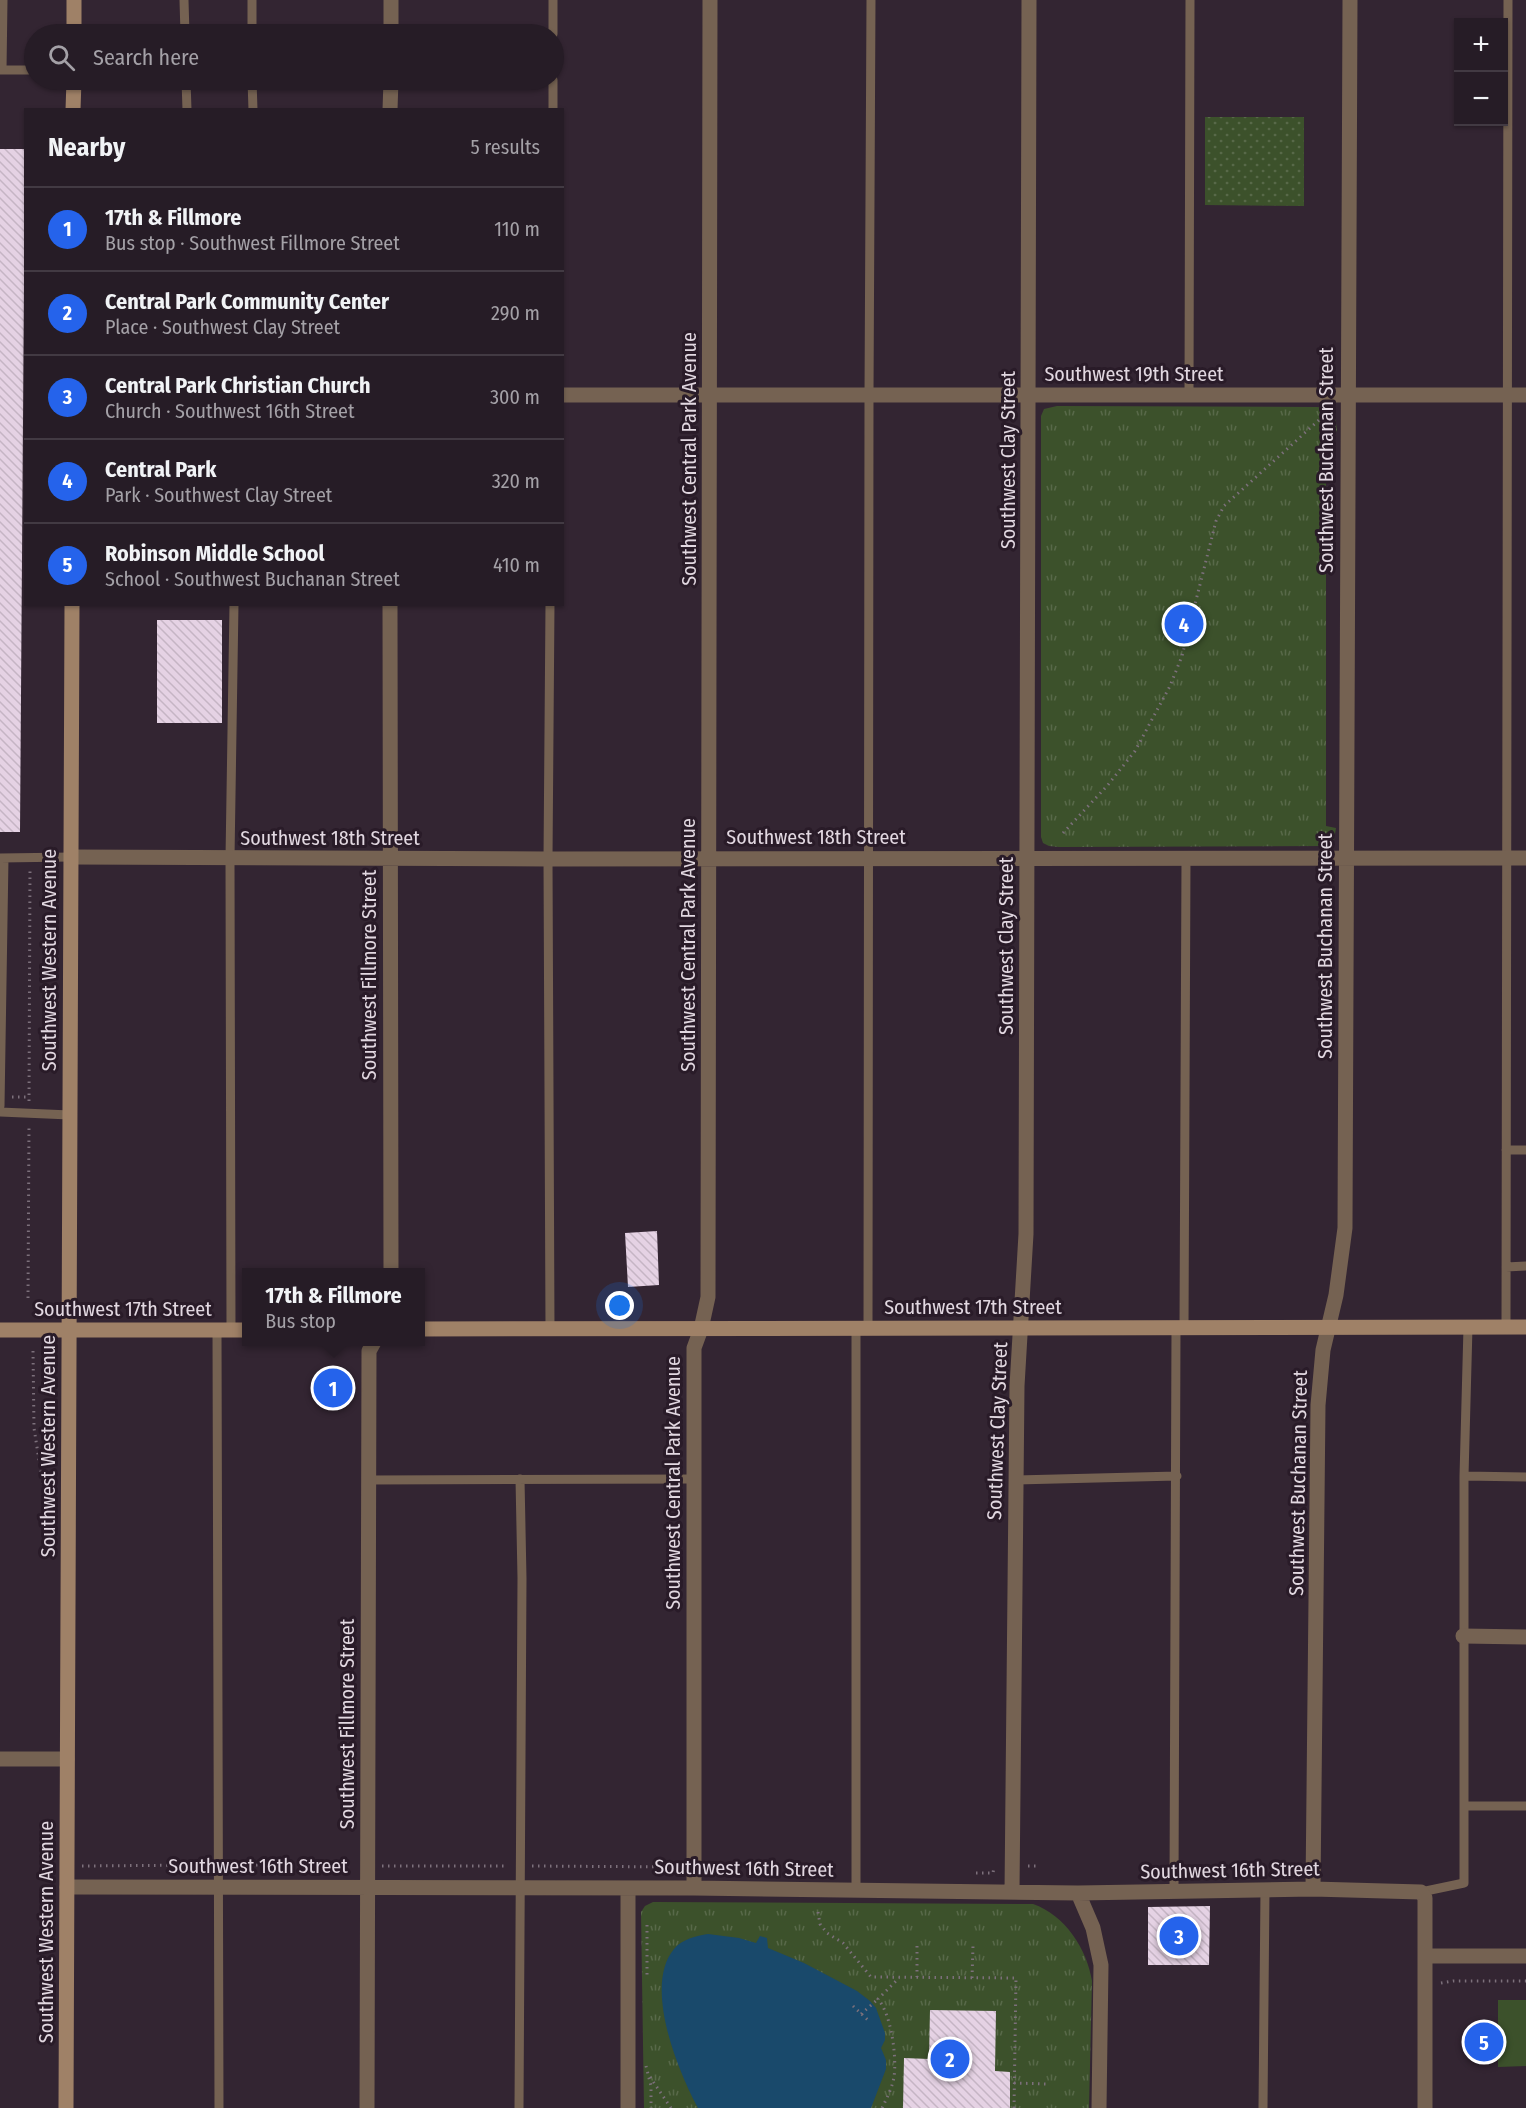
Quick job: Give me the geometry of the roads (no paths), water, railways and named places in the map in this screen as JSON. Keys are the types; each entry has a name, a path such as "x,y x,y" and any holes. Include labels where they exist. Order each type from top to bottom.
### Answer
{"street":[{"path":"74,0 74,24"},
{"path":"391,0 391,24"},
{"name":"Southwest Central Park Avenue","path":"694,1888 694,1348 708,1297 710,0"},
{"name":"Southwest Clay Street","path":"1012,1892 1017,1386 1026,1234 1029,0"},
{"name":"Southwest Buchanan Street","path":"1313,1889 1318,1405 1323,1350 1330,1328 1344,1248 1345,1228 1350,0"},
{"path":"74,90 74,108"},
{"path":"390,108 391,90"},
{"name":"Southwest 19th Street","path":"564,394 1526,394"},
{"name":"Southwest Western Avenue","path":"66,2108 72,606"},
{"name":"Southwest Fillmore Street","path":"390,606 391,1268"},
{"name":"Southwest 18th Street","path":"71,856 390,859 1526,858"},
{"name":"Southwest 17th Street","path":"425,1329 1526,1327"},
{"name":"Southwest 17th Street","path":"0,1330 231,1330"},
{"name":"Southwest Fillmore Street","path":"367,2108 369,1351 372,1346"},
{"path":"1463,1636 1526,1637"},
{"path":"0,1759 67,1759"},
{"name":"Southwest 16th Street","path":"67,1887 694,1888 1078,1893 1313,1889 1421,1892"},
{"path":"628,1888 628,2108"},
{"path":"1421,1892 1425,1898 1425,2108"},
{"path":"1078,1893 1093,1928 1101,1965 1099,2108"},
{"path":"1425,1956 1526,1956"}],"lane":[{"path":"3,0 1,70 24,70"},
{"path":"184,0 185,24"},
{"path":"252,0 252,24"},
{"path":"553,24 554,0"},
{"path":"856,1890 869,858 871,0"},
{"path":"1189,394 1190,0"},
{"path":"1506,1327 1508,0"},
{"path":"186,90 187,108"},
{"path":"252,90 253,108"},
{"path":"553,90 553,108"},
{"path":"219,2108 219,1865 231,1330 230,858 234,606"},
{"path":"550,606 548,859 550,1329"},
{"path":"0,1106 2,858 71,856"},
{"path":"1174,1890 1177,1476 1186,859"},
{"path":"0,1112 70,1114"},
{"path":"1506,1150 1526,1150"},
{"path":"1506,1267 1526,1266"},
{"path":"1421,1892 1464,1883 1464,1476 1468,1327"},
{"path":"1016,1480 1177,1476"},
{"path":"1464,1476 1526,1477"},
{"path":"519,2108 522,1578 520,1479"},
{"path":"369,1480 693,1479"},
{"path":"1464,1806 1526,1806"},
{"path":"1263,2108 1265,1889"}],"water":[{"path":"708,1934 756,1943 760,1936 767,1938 768,1948 804,1963 857,1991 870,2001 876,2008 885,2033 885,2040 881,2048 886,2060 886,2069 871,2108 698,2108 673,2051 663,2006 662,1984 665,1965 674,1949 685,1940"}],"place":[{"name":"Central Park","path":"1184,624"},
{"name":"17th & Fillmore","path":"333,1388"},
{"name":"Central Park Christian Church","path":"1179,1936"},
{"name":"Robinson Middle School","path":"1484,2042"},
{"name":"Central Park Community Center","path":"950,2059"}]}
